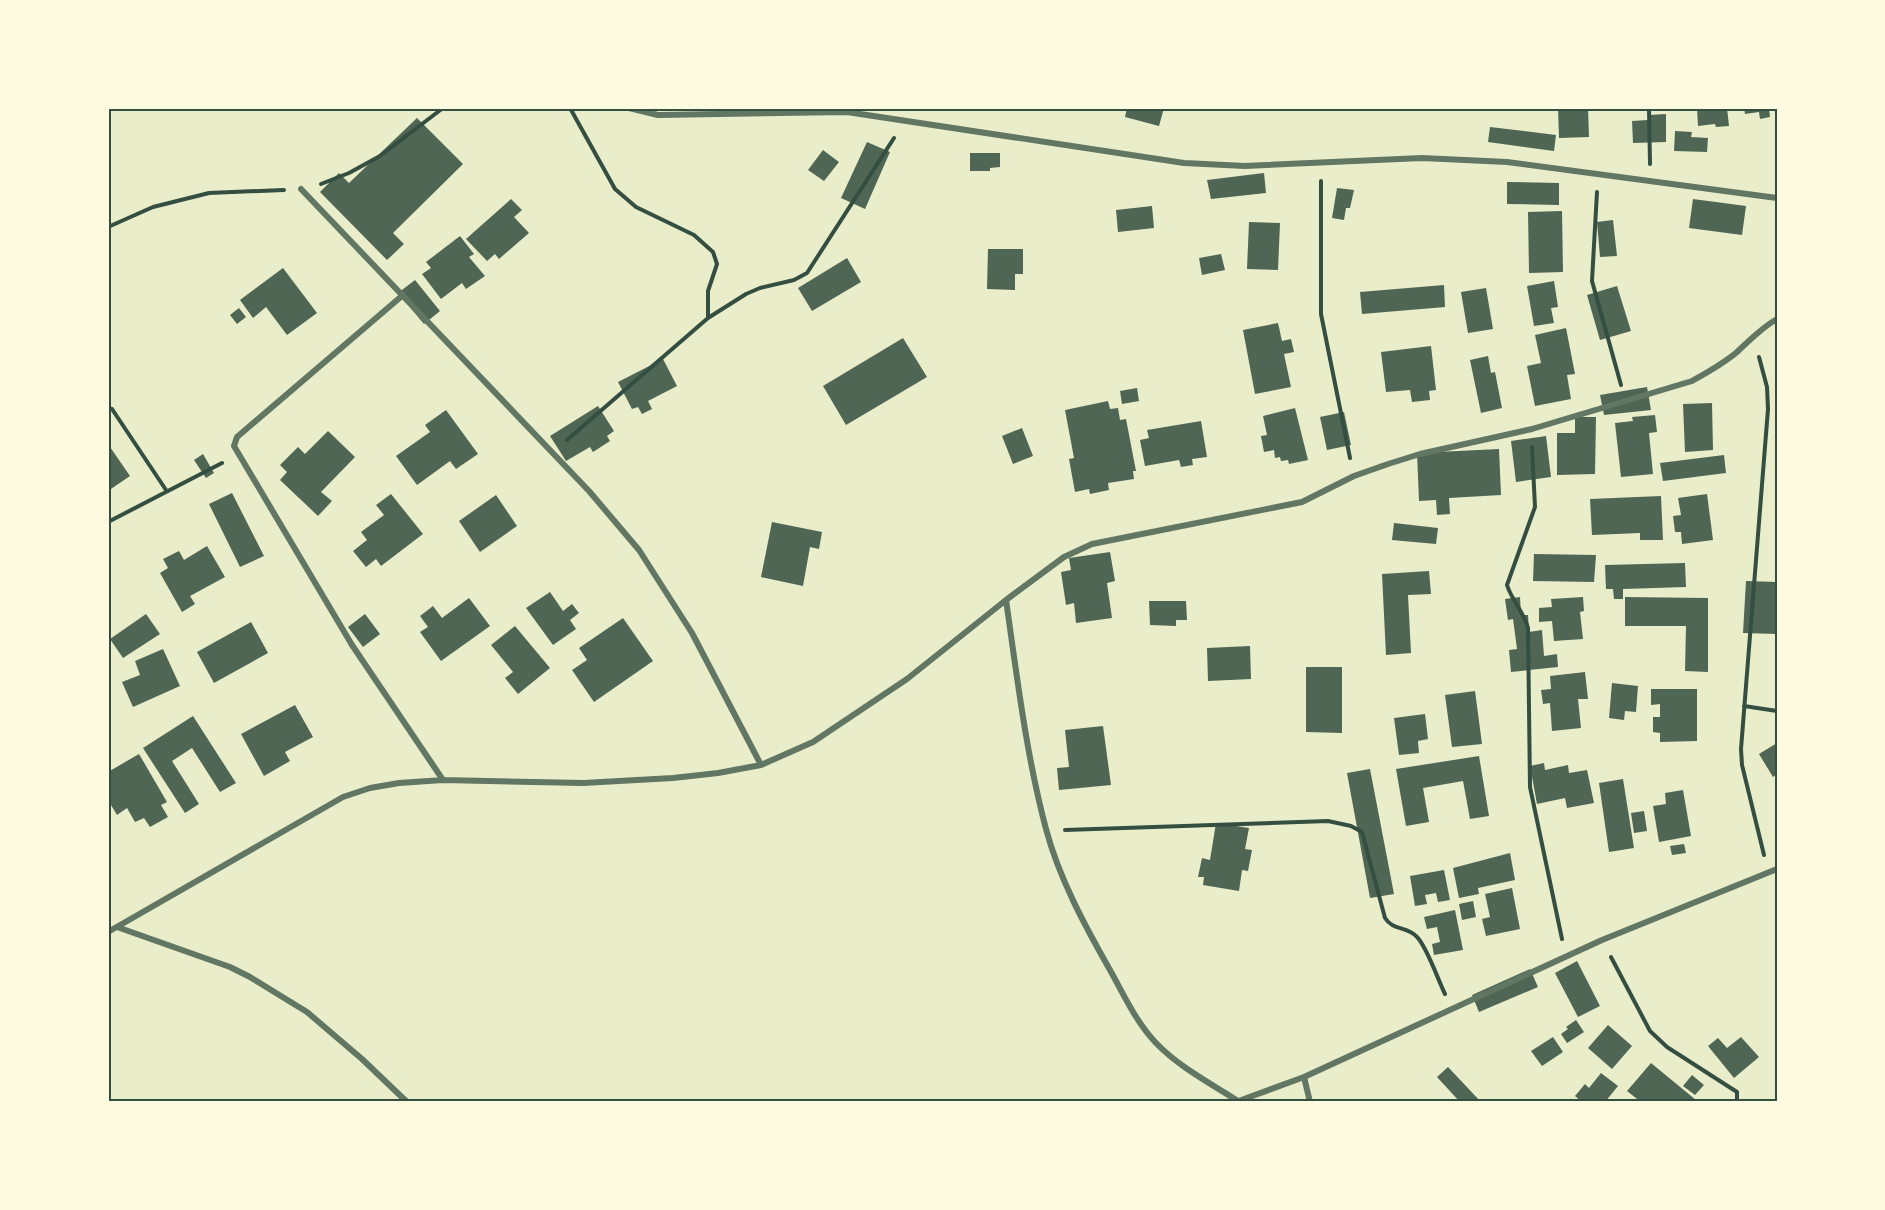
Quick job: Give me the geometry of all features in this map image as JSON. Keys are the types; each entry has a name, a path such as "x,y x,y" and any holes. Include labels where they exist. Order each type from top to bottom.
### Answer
{"street":[{"path":"629,108 658,115 847,112 1184,163 1245,166 1422,158 1507,162 1777,198"},
{"path":"301,189 553,452 639,550 692,633 761,765"},
{"path":"403,295 237,437 234,446 352,645 443,780"},
{"path":"108,932 343,797 370,788 399,783 443,780 594,782 673,778 761,765 813,742 907,679 1005,600 1064,557 1092,544 1302,502 1354,476 1420,454 1532,429 1692,381 1715,368 1764,326 1777,319"},
{"path":"1005,600 1026,735 1047,830 1059,867 1094,941 1138,1023 1156,1044 1178,1063 1237,1101 1304,1077 1602,940 1777,869"},
{"path":"117,927 230,967 250,977 307,1012 362,1059 407,1102"},
{"path":"1304,1077 1310,1102"}],"path":[{"path":"108,227 142,211 209,194 301,189 319,184 349,173 380,156 443,108"},
{"path":"570,108 615,189 636,207 694,235 713,252 717,264 708,291 708,318"},
{"path":"1649,108 1650,180"},
{"path":"553,452 708,318 746,294 760,288 794,280 807,273 906,120"},
{"path":"1321,163 1321,314 1354,476"},
{"path":"1599,174 1592,281 1625,400"},
{"path":"1752,337 1763,367 1768,409 1741,749 1742,765 1768,873"},
{"path":"108,408 112,409 166,490"},
{"path":"1532,429 1535,507 1507,585 1526,619 1528,628 1530,787 1566,957"},
{"path":"108,522 238,454"},
{"path":"1744,706 1777,711"},
{"path":"1047,830 1328,821 1351,826 1362,832 1384,918 1392,927 1410,932 1419,938 1452,1009"},
{"path":"1602,940 1650,1031 1666,1047 1737,1092 1737,1102"}],"building":[{"path":"1127,108 1164,108 1159,126 1125,117"},
{"path":"1558,108 1588,108 1589,137 1559,138"},
{"path":"1697,108 1727,108 1729,126 1716,127 1715,124 1698,126"},
{"path":"1744,108 1769,108 1770,117 1760,119 1759,112 1745,114"},
{"path":"1666,114 1666,142 1633,143 1632,121 1648,120 1649,115"},
{"path":"417,118 463,164 393,233 404,244 387,260 320,192 339,173 349,183"},
{"path":"1490,127 1556,135 1554,151 1488,142"},
{"path":"1675,131 1692,132 1691,137 1708,138 1707,152 1674,151"},
{"path":"867,142 890,152 865,209 841,198"},
{"path":"823,150 839,162 824,181 808,170"},
{"path":"970,153 1000,153 1000,167 990,168 990,171 970,171"},
{"path":"1264,173 1266,193 1211,199 1207,180"},
{"path":"1507,182 1559,183 1559,205 1507,204"},
{"path":"1337,188 1354,190 1350,208 1346,208 1344,220 1332,218"},
{"path":"511,199 522,210 514,217 529,233 499,259 495,254 487,261 466,239"},
{"path":"1693,199 1746,206 1742,235 1689,228"},
{"path":"1152,206 1154,228 1118,232 1116,210"},
{"path":"1562,211 1563,272 1529,273 1528,212"},
{"path":"1613,220 1617,256 1600,257 1597,222"},
{"path":"1249,222 1280,223 1278,270 1247,269"},
{"path":"460,236 474,254 469,257 485,276 466,289 462,283 441,299 422,274 431,268 426,262"},
{"path":"988,249 1023,249 1023,274 1015,274 1015,290 987,289"},
{"path":"1221,254 1225,270 1202,275 1199,258"},
{"path":"847,258 861,282 812,311 798,288"},
{"path":"283,268 317,313 287,335 266,307 253,318 240,300"},
{"path":"415,280 440,311 424,324 398,293"},
{"path":"1554,281 1558,307 1551,308 1554,323 1534,326 1527,286"},
{"path":"1444,285 1445,307 1362,314 1360,292"},
{"path":"1617,286 1631,331 1600,340 1587,295"},
{"path":"1486,288 1493,329 1468,333 1461,292"},
{"path":"239,308 246,317 237,324 230,315"},
{"path":"1278,323 1282,341 1291,339 1294,352 1284,354 1291,387 1255,394 1243,330"},
{"path":"1566,328 1575,374 1567,375 1571,399 1535,406 1527,366 1541,363 1535,335"},
{"path":"903,338 927,377 846,425 823,386"},
{"path":"1431,346 1436,390 1429,391 1430,400 1412,402 1410,390 1386,392 1381,352"},
{"path":"1488,356 1491,373 1495,372 1502,408 1481,413 1470,360"},
{"path":"663,359 677,386 648,401 652,409 642,414 638,407 632,409 618,382"},
{"path":"1647,387 1651,410 1604,415 1600,395"},
{"path":"1137,388 1139,401 1122,404 1120,391"},
{"path":"1108,401 1110,409 1118,408 1120,420 1126,419 1136,471 1133,471 1134,479 1108,483 1109,490 1090,494 1089,489 1075,492 1069,459 1074,458 1065,410"},
{"path":"1712,403 1713,450 1685,452 1683,404"},
{"path":"598,406 614,431 607,436 610,441 593,452 590,447 566,461 550,436"},
{"path":"1295,408 1308,460 1289,464 1288,460 1281,461 1280,457 1275,458 1274,450 1264,452 1261,436 1267,435 1263,416"},
{"path":"446,410 478,454 456,469 450,461 417,485 396,456 430,432 425,425"},
{"path":"1344,412 1351,445 1327,450 1320,417"},
{"path":"1655,415 1657,432 1649,433 1653,474 1621,477 1615,423 1633,421 1632,417"},
{"path":"1575,417 1596,417 1595,474 1557,475 1557,433 1575,433"},
{"path":"1201,421 1207,457 1192,459 1193,465 1181,467 1179,460 1145,466 1140,440 1149,438 1147,430"},
{"path":"1022,428 1033,456 1013,464 1002,436"},
{"path":"328,431 355,457 321,492 332,501 318,516 280,480 287,472 280,465 298,447 305,454"},
{"path":"1546,436 1551,477 1516,482 1511,441"},
{"path":"108,444 130,476 108,491"},
{"path":"1499,449 1501,495 1449,498 1450,514 1437,515 1436,500 1419,501 1417,453"},
{"path":"203,454 214,473 206,478 194,460"},
{"path":"1724,455 1726,473 1663,481 1660,463"},
{"path":"232,493 264,556 240,567 209,504"},
{"path":"391,494 423,534 381,566 376,559 366,567 353,551 367,540 361,532 384,515 376,505"},
{"path":"1707,494 1713,540 1682,544 1681,532 1675,532 1673,516 1681,515 1678,498"},
{"path":"496,495 517,526 480,552 459,521"},
{"path":"1661,496 1663,540 1640,540 1640,533 1592,535 1590,499"},
{"path":"772,522 822,532 819,549 810,547 803,586 761,577"},
{"path":"1394,523 1438,528 1436,544 1392,540"},
{"path":"207,546 225,577 190,596 195,604 182,612 160,573 168,568 163,559 179,551 184,560"},
{"path":"1110,552 1115,581 1107,583 1112,618 1076,623 1074,603 1066,605 1061,572 1071,570 1069,558"},
{"path":"1534,554 1596,555 1594,582 1533,581"},
{"path":"1685,563 1686,587 1623,589 1623,599 1614,599 1613,589 1606,589 1605,565"},
{"path":"1429,571 1431,594 1408,595 1411,653 1386,655 1382,574"},
{"path":"1746,581 1777,582 1777,634 1743,633"},
{"path":"550,592 563,611 572,604 579,613 570,620 576,629 553,645 526,608"},
{"path":"1520,597 1521,615 1528,615 1529,632 1542,630 1544,656 1557,654 1558,667 1511,672 1509,650 1517,649 1513,619 1508,620 1505,599"},
{"path":"1583,597 1584,611 1580,612 1583,639 1554,641 1552,621 1539,622 1539,608 1552,607 1551,599"},
{"path":"1625,597 1708,598 1708,672 1685,671 1686,626 1625,626"},
{"path":"469,598 490,626 441,661 420,632 428,627 420,616 433,606 442,618"},
{"path":"1149,601 1186,601 1187,620 1176,620 1176,626 1150,625"},
{"path":"146,614 160,634 123,658 110,639"},
{"path":"365,614 380,634 363,647 348,627"},
{"path":"623,618 653,661 594,702 572,670 587,660 579,648"},
{"path":"251,622 268,653 214,683 197,652"},
{"path":"515,626 550,668 518,694 505,678 513,672 491,645"},
{"path":"1250,646 1251,679 1208,681 1207,648"},
{"path":"163,649 180,686 133,707 122,682 140,675 135,661"},
{"path":"1306,667 1342,667 1342,733 1306,732"},
{"path":"1585,672 1588,699 1578,699 1581,728 1552,731 1550,703 1543,704 1541,690 1551,689 1550,676"},
{"path":"1612,683 1638,686 1636,712 1625,711 1624,720 1609,718"},
{"path":"1651,689 1697,689 1697,741 1660,742 1660,733 1653,732 1653,717 1660,717 1660,704 1651,705"},
{"path":"1475,691 1482,744 1452,747 1445,695"},
{"path":"295,705 313,737 285,752 290,761 264,776 241,734"},
{"path":"1425,714 1428,739 1418,741 1419,753 1399,755 1394,718"},
{"path":"193,716 236,783 220,792 192,748 172,761 199,804 185,813 143,748"},
{"path":"1103,726 1111,785 1059,790 1057,768 1069,767 1065,730"},
{"path":"1777,743 1777,774 1773,777 1759,754"},
{"path":"139,754 167,802 161,805 168,817 150,827 144,818 135,822 127,808 117,815 108,800 108,772"},
{"path":"1479,756 1489,816 1470,819 1463,781 1423,788 1429,822 1406,826 1396,769"},
{"path":"1544,763 1545,770 1568,765 1569,773 1587,770 1594,803 1567,808 1565,798 1537,804 1530,766"},
{"path":"1370,769 1394,894 1370,898 1347,773"},
{"path":"1623,779 1634,848 1609,852 1599,783"},
{"path":"1683,790 1691,836 1659,842 1653,806 1666,804 1665,793"},
{"path":"1644,811 1647,831 1634,833 1631,813"},
{"path":"1216,823 1249,828 1245,849 1252,850 1248,871 1242,870 1239,891 1203,885 1204,877 1198,877 1202,858 1210,860"},
{"path":"1684,844 1686,853 1672,855 1670,846"},
{"path":"1510,853 1515,880 1478,888 1479,894 1459,898 1453,868"},
{"path":"1444,870 1450,900 1438,902 1436,893 1425,895 1427,904 1415,906 1410,876"},
{"path":"1512,888 1520,929 1486,936 1482,919 1490,917 1485,894"},
{"path":"1473,901 1476,917 1462,920 1459,904"},
{"path":"1455,910 1463,950 1434,955 1432,944 1440,942 1437,927 1427,929 1424,917"},
{"path":"1577,961 1600,1006 1578,1017 1555,973"},
{"path":"1530,969 1538,987 1479,1012 1472,995"},
{"path":"1576,1020 1584,1032 1567,1043 1561,1034"},
{"path":"1608,1025 1632,1046 1612,1069 1588,1048"},
{"path":"1553,1037 1563,1052 1542,1066 1531,1051"},
{"path":"1741,1037 1759,1057 1734,1078 1708,1046 1718,1038 1727,1048"},
{"path":"1651,1063 1696,1100 1694,1102 1641,1102 1627,1091"},
{"path":"1448,1067 1481,1102 1460,1102 1437,1077"},
{"path":"1601,1073 1618,1086 1605,1102 1582,1102 1575,1096 1585,1084 1589,1088"},
{"path":"1692,1075 1704,1085 1695,1095 1683,1086"}]}
